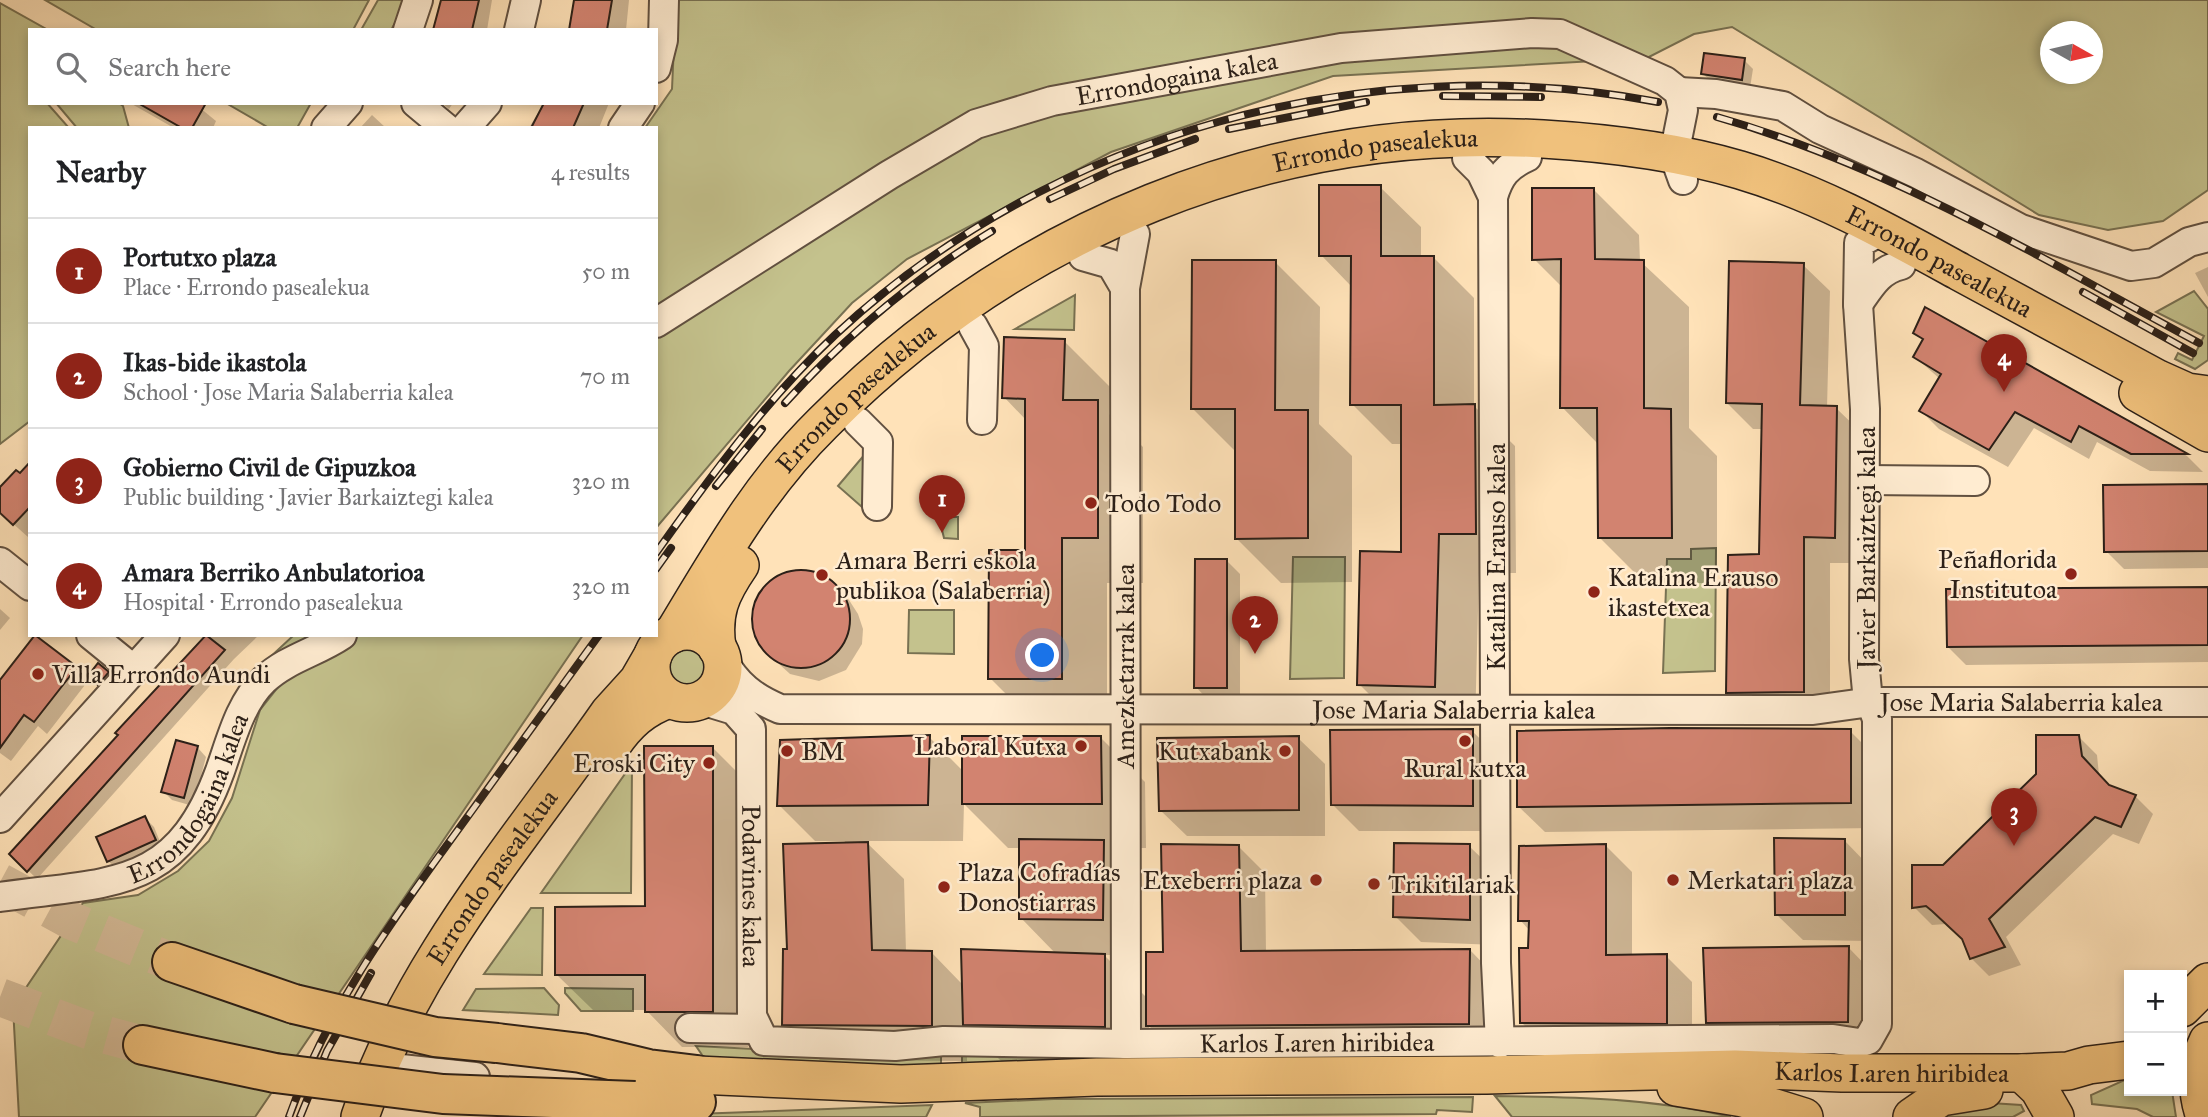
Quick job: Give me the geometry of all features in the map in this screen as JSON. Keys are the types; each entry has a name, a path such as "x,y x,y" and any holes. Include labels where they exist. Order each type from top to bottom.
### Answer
{"highway":[{"path":"172,962 294,1004 435,1037 581,1053 648,1069 696,1088"},
{"path":"143,1045 275,1073 443,1094 696,1088"}],"main road":[{"name":"Errondo pasealekua","path":"360,1117 402,1016 453,930 609,713 638,681 722,548 772,480 822,424 909,344 980,294 1062,242 1129,211 1202,183 1289,159 1358,145 1490,136 1579,141 1679,167"},
{"name":"Errondo pasealekua","path":"720,654 716,608 723,589 789,498 858,422 912,371 974,326 1083,256 1210,205 1284,182 1358,169 1467,158 1527,157 1737,169 1783,184 1871,236 2158,380 2187,392 2208,395"},
{"name":"Errondo pasealekua","path":"1871,236 1901,265 2208,433"},
{"path":"698,633 720,654 723,669 717,688 685,699 653,680 663,645 698,633"},
{"name":"Errondo pasealekua","path":"383,1117 401,1069 423,1023 472,941 626,725 654,704 685,699"},
{"path":"2187,1003 2208,982"},
{"path":"2187,1037 2208,1027"},
{"path":"2205,1117 2198,1086 2199,1067 2208,1041"},
{"path":"2089,1065 2124,1048"},
{"name":"Karlos I.aren hiribidea","path":"696,1088 1097,1077 1571,1074 1735,1069 1854,1073 2038,1093 2068,1072 2089,1065 2124,1062"},
{"path":"1912,1117 1928,1103 1954,1092 2038,1093 2083,1084 2124,1064"},
{"name":"Karlos I.aren hiribidea","path":"1571,1074 1674,1086 1743,1098 1804,1117"}],"street":[{"path":"409,28 418,0"},
{"path":"519,28 526,0"},
{"path":"658,60 663,40 664,0"},
{"name":"Errondogaina kalea","path":"658,322 889,175 976,124 1052,102 1342,48 1532,33 1560,34 1665,81 1679,92"},
{"path":"1679,167 1683,110 1679,92 1716,94 1783,106 1819,129 1916,173 2021,229 2131,266 2154,263 2189,243 2208,237"},
{"path":"328,126 346,105"},
{"path":"418,105 444,126"},
{"path":"467,126 485,105"},
{"path":"624,126 639,105"},
{"name":"Katalina Erauso kalea","path":"1500,1043 1496,977 1493,197 1497,184 1509,165 1527,157"},
{"name":"Katalina Erauso kalea","path":"1467,158 1481,172 1493,197"},
{"name":"Amezketarrak kalea","path":"1126,1044 1125,288 1135,234"},
{"name":"Javier Barkaiztegi kalea","path":"1868,1040 1877,1024 1877,719 1867,691 1864,659 1865,409 1858,304 1871,236"},
{"path":"1083,256 1111,264 1125,288"},
{"path":"1858,304 1878,276 1887,268 1901,265"},
{"path":"974,326 985,346 982,420"},
{"path":"858,422 878,442 877,506"},
{"path":"1865,480 1975,481"},
{"path":"0,562 28,584"},
{"path":"93,637 134,670"},
{"path":"0,818 163,637"},
{"name":"Errondogaina kalea","path":"0,897 141,874 163,861 188,835 209,802 250,697 264,680 284,665 338,637"},
{"name":"Jose Maria Salaberria kalea","path":"720,654 732,677 752,697 780,709 1813,710 1871,702 1900,705 2208,702"},
{"path":"685,699 734,710 751,729 763,715 780,709"},
{"name":"Podavines kalea","path":"751,729 752,1016 760,1035"},
{"name":"Karlos I.aren hiribidea","path":"690,1028 895,1046 944,1041 1126,1044 1833,1040 1858,1043 1868,1040"},
{"path":"401,1069 475,1077"},
{"name":"Karlos I.aren hiribidea","path":"1674,1086 1753,1117"}],"shaded area":[{"path":"45,0 369,0 354,28 94,28"},
{"path":"378,0 403,0 402,11 392,28 362,28"},
{"path":"676,0 2208,0 2208,190 2163,221 2108,230 2039,215 1732,27 1694,34 1647,58 1333,76 1111,152 907,259 852,303 789,371 658,526 658,126 646,126 672,89"},
{"path":"0,3 44,28 28,28 28,105 49,105 67,126 28,126 28,423 0,444"},
{"path":"58,105 122,105 128,126 75,126"},
{"path":"229,105 310,105 298,126 266,126"},
{"path":"2194,291 2208,309 2208,360 2195,369 2175,359 2178,353 2192,360 2204,336 2156,312"},
{"path":"1075,295 1074,330 1015,329"},
{"path":"871,447 870,514 838,486"},
{"path":"939,517 958,517 958,539 944,538"},
{"path":"1716,548 1715,671 1663,673 1667,559 1691,559 1691,549"},
{"path":"1293,557 1345,557 1344,678 1290,679"},
{"path":"909,610 954,610 954,654 908,653"},
{"path":"292,637 582,637 255,1117 19,1117 13,1007 83,903 138,895 178,871 209,841 232,798 260,710 278,687 268,659"},
{"path":"686,648 694,649 700,654 705,660 705,676 700,682 694,687 686,688 678,687 672,682 667,676 666,668 667,660 672,654 678,649"},
{"path":"632,764 631,893 541,893"},
{"path":"531,908 543,908 542,975 484,974"},
{"path":"544,988 559,1005 558,1015 463,1010 476,989"},
{"path":"565,988 633,989 633,1011 581,1011 565,993"},
{"path":"941,1045 941,1070 711,1068 696,1046 754,1049"},
{"path":"1472,1055 1472,1062 962,1069 962,1056"},
{"path":"2124,1080 2124,1096 2173,1096 2176,1117 2153,1117 2137,1109 2092,1104 2091,1095"},
{"path":"1495,1096 1643,1102 1731,1117 1512,1117"},
{"path":"1473,1097 1472,1112 1437,1110 1436,1114 980,1117 980,1107 965,1103 1054,1099"},
{"path":"1975,1102 2021,1105 2024,1111 2013,1117 1930,1117"},
{"path":"932,1105 926,1117 695,1117 695,1114"}],"building":[{"path":"441,0 479,0 472,28 434,28"},
{"path":"574,0 612,0 607,28 569,28"},
{"path":"1704,53 1745,58 1742,80 1701,74"},
{"path":"142,105 205,105 193,126 178,126"},
{"path":"543,105 583,105 574,126 532,126"},
{"path":"1319,185 1381,185 1381,256 1434,256 1434,405 1475,404 1476,534 1439,534 1435,687 1357,685 1360,551 1401,552 1401,405 1350,405 1351,256 1319,256"},
{"path":"1532,188 1594,188 1595,259 1644,260 1644,408 1671,409 1672,538 1598,538 1597,408 1560,408 1561,259 1532,260"},
{"path":"1192,260 1276,260 1275,410 1308,410 1308,538 1235,539 1235,409 1191,409"},
{"path":"1729,261 1804,263 1800,405 1837,406 1835,538 1804,537 1804,692 1726,693 1728,555 1759,554 1762,404 1726,403"},
{"path":"1925,307 2188,454 2131,454 2079,426 2071,442 2015,412 1989,450 1919,411 1941,374 1913,357 1923,339 1913,333"},
{"path":"1004,337 1065,339 1063,400 1098,400 1098,538 1062,538 1062,679 988,679 989,550 1025,550 1025,399 1002,398"},
{"path":"28,464 28,509 13,525 0,513 0,487 16,470 20,473"},
{"path":"2208,484 2208,551 2104,552 2103,485"},
{"path":"1195,559 1227,559 1227,688 1194,688"},
{"path":"801,570 820,574 836,584 846,600 850,619 846,638 836,654 820,664 801,668 782,664 766,654 756,638 752,619 756,600 766,584 782,574"},
{"path":"2208,587 2208,645 1947,647 1946,589"},
{"name":"Villa Errondo Aundi","path":"33,637 38,637 77,667 34,722 24,715 0,748 0,680"},
{"path":"204,637 209,637 225,650 27,872 9,854 118,735 115,733"},
{"path":"98,663 109,672 98,685 88,676"},
{"path":"1473,729 1473,806 1331,805 1330,730"},
{"path":"1851,729 1851,803 1517,807 1517,731"},
{"path":"930,735 928,805 777,806 780,740"},
{"path":"2036,735 2079,735 2082,756 2109,785 2136,795 2121,827 2095,817 1989,919 2005,947 1970,959 1962,939 1932,911 1926,906 1912,908 1912,865 1943,865 2036,774"},
{"path":"962,736 1101,736 1102,804 962,804"},
{"path":"1299,736 1299,810 1159,811 1157,738"},
{"path":"176,740 198,746 184,798 161,792"},
{"path":"644,746 713,746 713,1012 645,1012 645,975 555,975 555,907 645,906"},
{"path":"145,816 156,840 107,862 96,837"},
{"path":"1774,838 1845,839 1845,915 1775,915"},
{"path":"1019,839 1104,840 1103,920 1019,919"},
{"path":"868,842 872,950 932,951 932,1026 782,1025 783,949 787,949 783,844"},
{"path":"1394,843 1470,844 1470,920 1393,917"},
{"path":"1161,844 1239,845 1241,951 1470,949 1469,1024 1146,1026 1146,952 1163,952"},
{"path":"1606,844 1606,955 1667,954 1667,1024 1520,1023 1519,948 1528,948 1529,921 1518,921 1519,846"},
{"path":"1849,946 1848,1022 1706,1023 1703,948"},
{"path":"961,949 1105,954 1105,1027 963,1025"}],"tunnel":[{"path":"0,882 72,921 172,962"},
{"path":"0,997 88,1030 143,1045"}],"railway":[{"path":"658,550 762,413 835,335 921,264 1014,205 1114,158 1219,122 1327,98 1437,87 1548,88 1658,102"},
{"path":"1443,96 1541,97"},
{"path":"1229,129 1366,102"},
{"path":"1717,117 1781,137 1904,188 2023,247 2199,343"},
{"path":"1050,199 1114,169 1195,139"},
{"path":"785,403 832,354 882,309 935,268 992,231"},
{"path":"2083,292 2193,353"},
{"path":"716,486 762,429"},
{"path":"658,566 671,548"},
{"path":"289,1117 321,1041 384,935 598,637"},
{"path":"300,1117 327,1051 371,973"}],"place":[{"name":"Amara Berriko Anbulatorioa","path":"2004,392"},
{"name":"Todo Todo","path":"1091,503"},
{"name":"Portutxo plaza","path":"942,533"},
{"name":"Peñaflorida Institutoa","path":"2071,574"},
{"name":"Amara Berri eskola publikoa (Salaberria)","path":"822,575"},
{"name":"Katalina Erauso ikastetxea","path":"1594,592"},
{"name":"Ikas-bide ikastola","path":"1255,654"},
{"name":"Villa Errondo Aundi","path":"38,674"},
{"name":"Rural kutxa","path":"1465,741"},
{"name":"Laboral Kutxa","path":"1081,746"},
{"name":"BM","path":"787,751"},
{"name":"Kutxabank","path":"1285,751"},
{"name":"Eroski City","path":"709,763"},
{"name":"Gobierno Civil de Gipuzkoa","path":"2014,846"},
{"name":"Etxeberri plaza","path":"1316,880"},
{"name":"Merkatari plaza","path":"1673,880"},
{"name":"Trikitilariak","path":"1374,884"},
{"name":"Plaza Cofradías Donostiarras","path":"944,887"}]}
